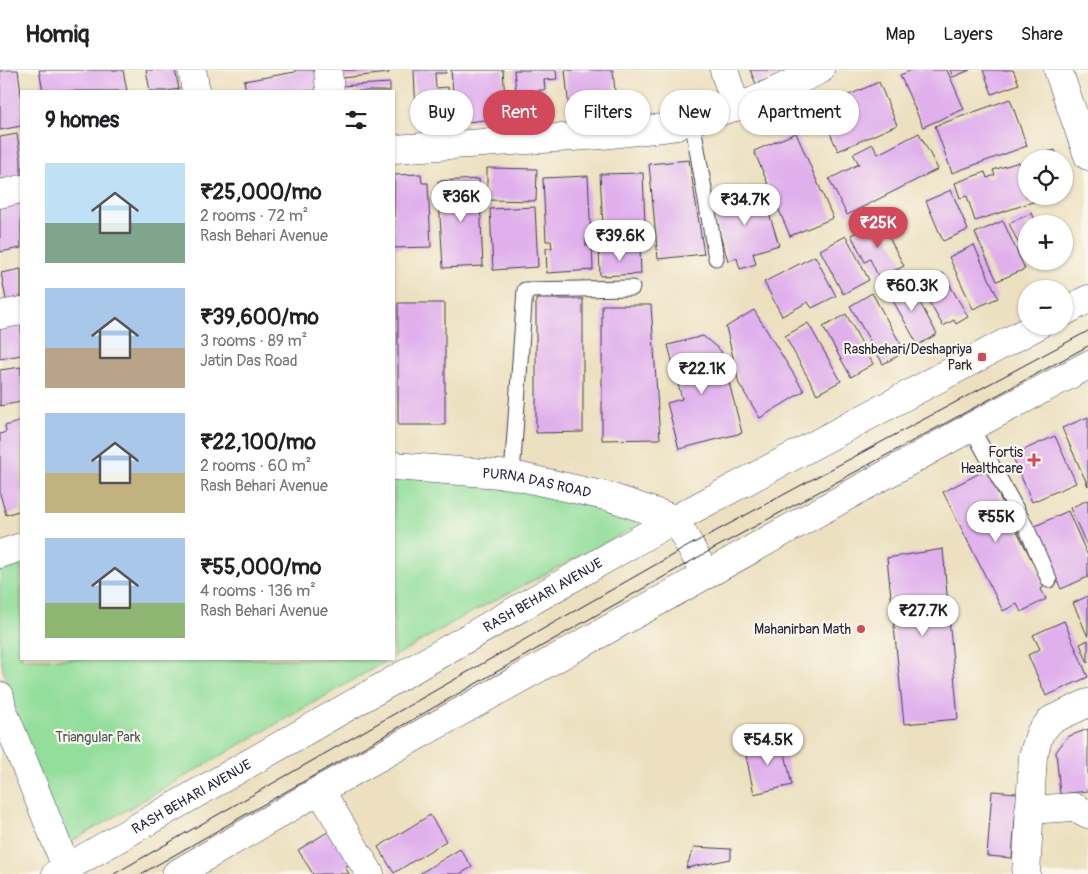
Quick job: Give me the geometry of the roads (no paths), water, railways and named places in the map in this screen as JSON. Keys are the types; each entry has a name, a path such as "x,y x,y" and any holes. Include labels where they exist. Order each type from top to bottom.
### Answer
{"main road":[{"path":"192,70 196,90"},
{"path":"328,70 330,90"},
{"path":"724,70 736,107"},
{"path":"729,109 754,102 820,70"},
{"path":"1058,70 1088,156"},
{"path":"395,150 602,135 660,128"},
{"path":"0,194 20,190"},
{"path":"1073,307 1088,299"},
{"path":"0,315 20,311"},
{"name":"RASH BEHARI AVENUE","path":"64,872 675,519 1020,335"},
{"path":"176,874 320,790 971,427 1088,365"},
{"name":"PURNA DAS ROAD","path":"395,466 512,475 610,497 675,519"},
{"path":"675,519 706,575"},
{"path":"0,554 20,547"},
{"path":"0,696 2,708 64,872"},
{"path":"1026,874 1033,756 1040,733 1051,720 1088,703"},
{"path":"320,790 370,874"},
{"path":"1030,810 1074,807 1088,814"}],"lane":[{"path":"695,135 716,258"},
{"path":"512,475 525,290 632,288"},
{"path":"971,427 1027,529 1049,580"}],"tram line":[{"path":"114,874 690,545 1088,331"},
{"path":"141,874 702,555 1088,346"}],"place":[{"name":"Rashbehari/Deshapriya Park","path":"982,357"},
{"name":"Fortis Healthcare","path":"1034,460"},
{"name":"Mahanirban Math","path":"861,629"}],"park label":[{"name":"Triangular Park","path":"98,737"}]}
